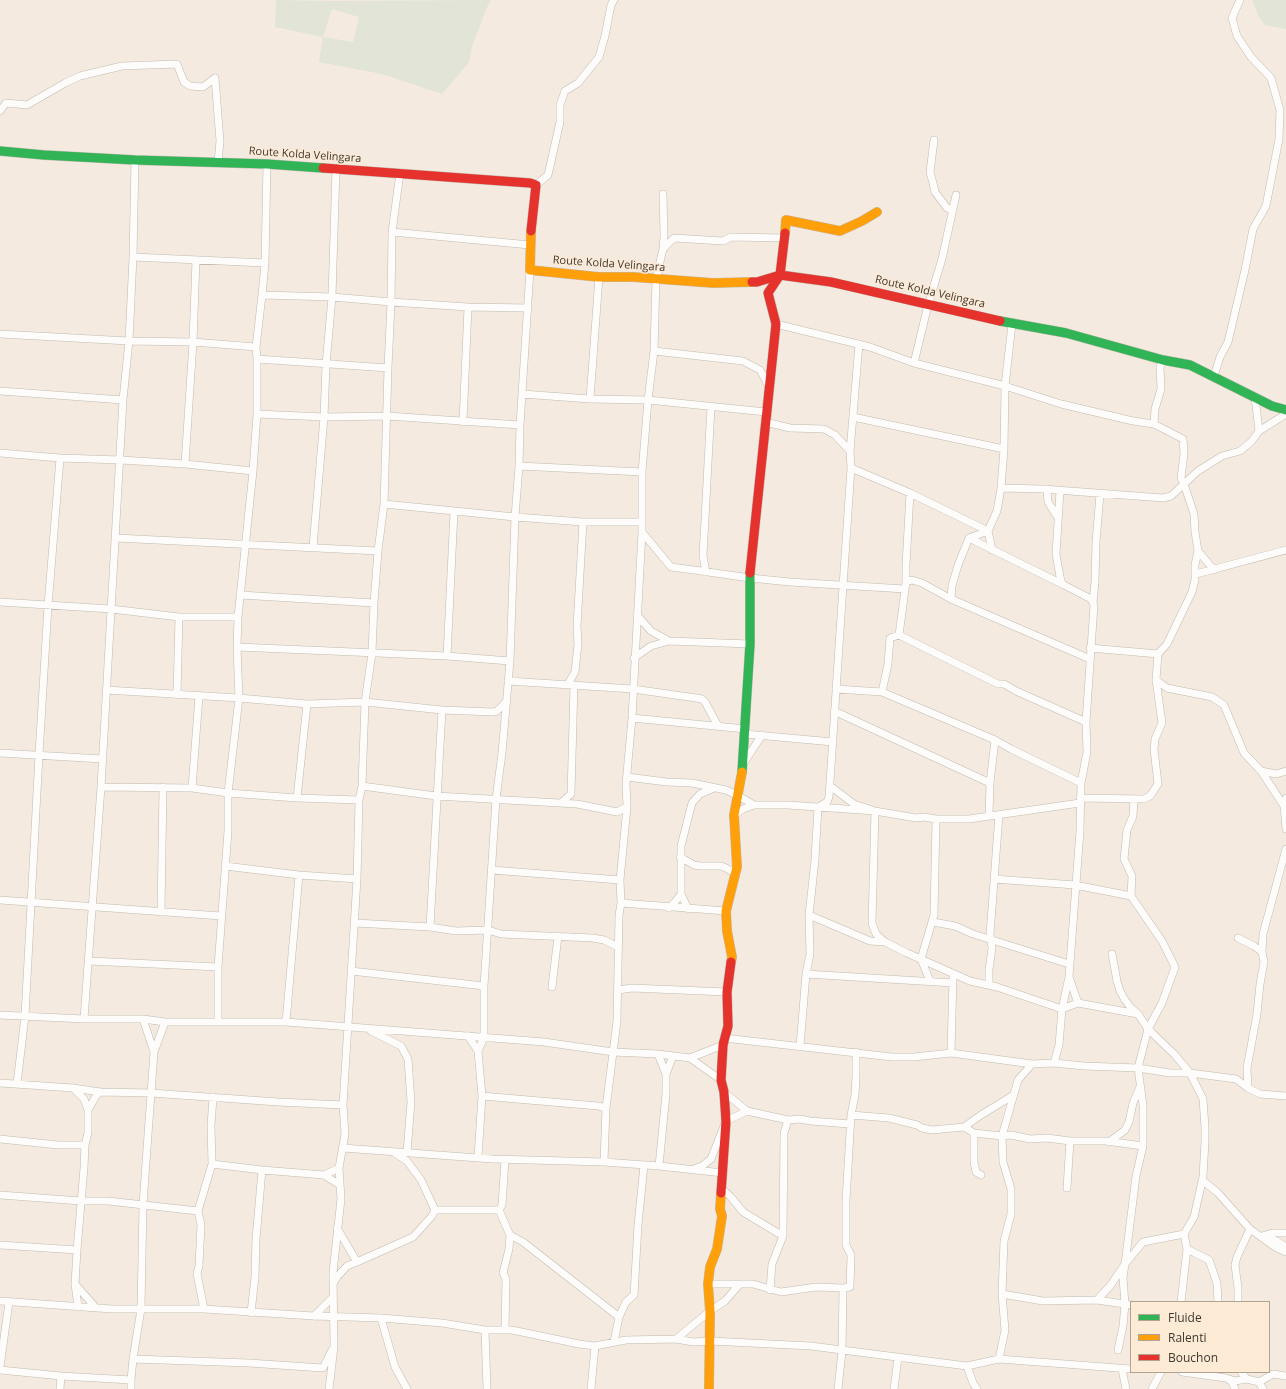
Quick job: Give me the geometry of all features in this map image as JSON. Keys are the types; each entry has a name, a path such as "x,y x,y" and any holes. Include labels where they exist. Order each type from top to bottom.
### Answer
{"main road":[{"name":"Route Kolda Velingara","path":"0,151 135,160 267,164 530,183 536,185"},
{"path":"530,270 530,245 536,185"},
{"path":"709,1389 710,1311 708,1284 710,1267 717,1249 722,1216 720,1208 726,1121 724,1092 721,1080 723,1042 728,1026 727,992 732,957 727,931 726,911 736,874 737,850 734,831 734,815 743,764 750,644 750,578 776,324 768,293 780,275 786,220 840,231 877,212"},
{"name":"Route Kolda Velingara","path":"530,270 598,277 633,277 738,284 757,282 780,275 831,282 1012,324 1066,333 1127,348 1163,360 1190,365 1272,406 1286,410"}],"street":[{"path":"536,185 548,175 560,122 560,105 565,91 578,83 599,57 611,5 614,0"},
{"path":"1214,376 1229,336 1245,270 1253,228 1266,206 1279,139 1280,110 1271,78 1251,57 1237,36 1232,18 1240,0"},
{"path":"0,111 6,103 28,105 65,82 80,76 122,66 177,64 184,82 190,86 203,87 215,78 220,141 218,162"},
{"path":"934,140 930,172 932,184 935,192 947,208 953,210"},
{"path":"84,1019 89,961 91,907 101,787 121,460 123,400 129,341 133,257 135,160"},
{"path":"218,1021 218,967 228,831 228,794 239,698 237,647 238,617 253,471 257,414 256,347 265,263 267,164"},
{"path":"313,548 332,297 336,169"},
{"path":"329,1389 334,1347 334,1316 332,1298 333,1272 341,1199 339,1168 345,1134 343,1105 355,923 359,800 362,786 365,702 372,653 378,551 384,504 388,368 392,302 392,232 400,173"},
{"path":"604,1162 606,1108 617,1021 619,915 621,903 620,880 627,807 627,777 632,718 634,658 642,532 642,472 654,351 656,279 663,249 663,194"},
{"path":"914,363 928,305 942,259 956,194"},
{"path":"392,232 530,245"},
{"path":"663,249 674,238 723,241 731,237 784,238"},
{"path":"133,257 265,263"},
{"path":"185,464 193,342 196,260"},
{"path":"478,1157 482,1096 478,1051 484,1037 484,986 496,799 502,753 510,661 514,518 520,466 520,425 530,270"},
{"path":"590,399 598,277"},
{"path":"262,295 332,297 468,307 528,308"},
{"path":"463,422 468,307"},
{"path":"734,815 754,805 788,805 875,811 916,818 924,817 969,820 1080,800 1144,800 1150,796 1158,784 1154,749 1155,739 1162,723 1156,680 1158,654 1167,644 1192,592 1196,574 1195,565 1198,551 1194,514 1181,478 1184,454 1183,439 1154,424 1111,416 1061,404 1005,386 914,363 859,344 776,324"},
{"path":"992,550 988,531 997,511 1001,488 1004,449 1005,386 1012,324"},
{"path":"0,334 129,341 193,342 256,347"},
{"path":"818,807 827,802 830,786 834,711 844,586 851,468 850,451 859,344"},
{"path":"654,351 743,361 760,370 770,389"},
{"path":"257,359 388,368"},
{"path":"1154,424 1155,409 1161,389 1160,367 1163,360"},
{"path":"0,391 123,400"},
{"path":"522,394 590,399 648,400 766,412"},
{"path":"1255,397 1259,431"},
{"path":"706,572 703,556 711,407"},
{"path":"257,414 324,417 387,416 520,425"},
{"path":"1001,488 1163,498 1171,496 1198,471 1222,456 1240,451 1252,441 1259,431 1286,414"},
{"path":"853,417 1004,449"},
{"path":"765,422 790,428 824,429 835,435 850,451"},
{"path":"0,453 60,458 185,464 253,471"},
{"path":"17,1084 25,1016 48,606 60,458"},
{"path":"520,466 642,472"},
{"path":"851,468 988,531"},
{"path":"1047,490 1048,502 1057,517"},
{"path":"1060,491 1057,517 1056,554 1062,584"},
{"path":"899,635 906,585 910,494"},
{"path":"1054,1063 1059,1045 1062,1009 1069,977 1080,831 1081,783 1087,752 1086,722 1093,602 1096,582 1096,542 1100,494"},
{"path":"384,504 514,518 583,522 641,522"},
{"path":"447,656 454,512"},
{"path":"577,804 571,794 574,685 578,644 577,626 583,522"},
{"path":"951,599 952,586 958,565 969,538 988,531"},
{"path":"642,532 671,567 750,578 844,586 906,585 912,580 922,583 951,599 1090,659"},
{"path":"116,538 378,551"},
{"path":"969,538 1062,584 1091,599 1093,602"},
{"path":"1196,574 1286,550"},
{"path":"1198,551 1214,570"},
{"path":"694,570 699,565 703,556"},
{"path":"942,594 952,586"},
{"path":"240,596 374,603"},
{"path":"0,602 111,609 179,618 238,617"},
{"path":"637,615 651,631 669,641"},
{"path":"177,695 179,618"},
{"path":"882,692 888,664 890,638 899,635 998,684 1004,684 1016,691 1086,722"},
{"path":"634,658 651,646 669,641 750,644"},
{"path":"237,647 447,656 510,661"},
{"path":"1090,648 1158,654"},
{"path":"574,685 575,672"},
{"path":"1156,680 1167,688 1212,697 1224,705 1244,753 1262,771 1284,806"},
{"path":"508,681 633,689 702,699 718,726"},
{"path":"836,688 882,692 995,740 1081,783"},
{"path":"106,690 239,698 307,704 365,702 442,710 493,712 497,711 506,702"},
{"path":"192,788 199,696"},
{"path":"297,798 307,704"},
{"path":"430,928 436,796 442,710"},
{"path":"834,711 990,783"},
{"path":"632,718 718,726 762,735 833,742"},
{"path":"743,764 762,735"},
{"path":"989,816 990,783 995,740"},
{"path":"0,753 102,759"},
{"path":"1262,771 1276,774 1286,771"},
{"path":"627,777 667,782 692,783 726,790 754,805"},
{"path":"362,786 436,796 577,804 617,812 627,807"},
{"path":"830,786 854,804 875,811"},
{"path":"101,787 192,788 228,794 359,800"},
{"path":"160,912 163,787"},
{"path":"688,908 681,894 681,846 692,803 700,794 714,788"},
{"path":"561,803 571,794"},
{"path":"1286,798 1284,806 1286,829"},
{"path":"1118,1350 1128,1304 1122,1278 1136,1176 1143,1146 1143,1105 1138,1068 1148,1029 1162,1003 1175,968 1162,941 1130,896 1132,876 1124,859 1127,830 1133,816 1134,799"},
{"path":"800,1046 806,974 810,954 809,915 815,860 818,807"},
{"path":"875,811 872,923 876,934 885,942 921,960 970,981 989,985 1062,1009 1078,1003 1138,1014"},
{"path":"989,985 990,934 999,815"},
{"path":"930,981 921,960 927,934 933,922 934,915 936,819"},
{"path":"1248,1088 1247,1068 1257,1014 1264,962 1262,952 1263,934 1286,849"},
{"path":"680,857 690,863 700,866 721,866 736,874"},
{"path":"682,868 690,863"},
{"path":"225,866 299,875 357,879"},
{"path":"492,870 620,880"},
{"path":"286,1022 299,875"},
{"path":"994,879 1075,885 1130,896"},
{"path":"669,908 681,894"},
{"path":"0,900 221,916"},
{"path":"621,903 669,908 726,911"},
{"path":"809,915 870,941 885,942"},
{"path":"933,922 955,926 973,934 1069,964"},
{"path":"355,923 456,930 488,930 501,934 593,938 604,940 618,947"},
{"path":"870,941 876,934"},
{"path":"1254,946 1263,934"},
{"path":"552,987 558,936"},
{"path":"1238,938 1262,952"},
{"path":"1112,954 1120,991 1131,1008 1138,1014 1148,1029 1175,1055 1190,1073 1203,1099 1205,1127 1202,1180 1194,1216 1184,1234 1187,1249 1181,1301"},
{"path":"89,961 218,967"},
{"path":"351,971 484,986"},
{"path":"806,974 953,983"},
{"path":"951,1053 953,974"},
{"path":"1069,977 1078,1003"},
{"path":"619,978 632,988"},
{"path":"618,990 632,988 727,992"},
{"path":"0,1014 84,1019 144,1019 165,1022 286,1022 544,1042 613,1052 658,1054 690,1058 721,1080"},
{"path":"144,1019 154,1052"},
{"path":"131,1389 133,1359 141,1308 143,1204 154,1052 165,1022"},
{"path":"366,1029 402,1046 408,1059 411,1102 407,1152"},
{"path":"468,1036 478,1051"},
{"path":"690,1058 723,1042 800,1046 892,1057 914,1057 951,1053 1032,1064 1054,1063 1138,1068 1170,1073 1190,1073 1236,1079 1248,1088 1260,1094 1286,1096"},
{"path":"708,1284 753,1284 781,1292 816,1287 850,1287 850,1255 846,1245 846,1201 850,1124 855,1095 856,1052"},
{"path":"658,1054 666,1074"},
{"path":"659,1166 666,1094 666,1074 673,1056"},
{"path":"998,1359 1005,1330 1002,1294 1004,1241 1011,1214 1011,1189 1003,1162 1002,1136 1012,1096 1018,1080 1032,1064"},
{"path":"0,1083 73,1088 100,1092 151,1093 343,1105"},
{"path":"1108,1142 1126,1130 1133,1103 1140,1086"},
{"path":"73,1088 84,1099 88,1110 88,1133 85,1146 75,1284 78,1307"},
{"path":"88,1110 100,1092"},
{"path":"724,1092 747,1111 788,1120 800,1119 850,1124"},
{"path":"482,1096 598,1106 606,1108"},
{"path":"851,1115 889,1118 932,1130 964,1127 1012,1096"},
{"path":"204,1309 198,1274 201,1225 198,1210 212,1164 212,1097"},
{"path":"692,1170 702,1166 711,1159 726,1121 747,1111"},
{"path":"770,1290 772,1264 783,1236 784,1133 788,1120"},
{"path":"964,1127 974,1133 1002,1136 1011,1135 1030,1139 1047,1138 1143,1146"},
{"path":"974,1133 974,1162 976,1172 981,1175"},
{"path":"0,1139 58,1145 85,1146"},
{"path":"1067,1188 1070,1141"},
{"path":"343,1148 505,1160 604,1162 723,1173"},
{"path":"391,1151 407,1161 410,1165 421,1180 435,1210"},
{"path":"499,1210 502,1205 505,1160"},
{"path":"212,1164 324,1175 340,1185"},
{"path":"614,1342 619,1317 626,1302 634,1295 638,1225 644,1165"},
{"path":"324,1175 339,1168"},
{"path":"251,1313 256,1276 256,1239 262,1170"},
{"path":"1202,1180 1218,1193 1250,1229 1262,1236 1275,1247 1286,1252"},
{"path":"721,1188 731,1197 743,1212 783,1236"},
{"path":"0,1194 81,1201 108,1201 198,1210"},
{"path":"435,1210 499,1210"},
{"path":"333,1284 347,1266 413,1237 432,1216 435,1210"},
{"path":"499,1210 510,1235 509,1249 503,1273 506,1279 505,1330"},
{"path":"337,1228 357,1262"},
{"path":"1238,1301 1235,1265 1237,1257 1250,1229"},
{"path":"1262,1236 1272,1233 1286,1233"},
{"path":"1097,1300 1110,1286 1142,1242 1184,1234"},
{"path":"510,1235 523,1242 619,1317"},
{"path":"1262,1236 1277,1241 1286,1247"},
{"path":"0,1245 77,1250"},
{"path":"1187,1249 1209,1260 1217,1283 1218,1301"},
{"path":"75,1284 96,1308"},
{"path":"676,1339 710,1311 725,1301 739,1285"},
{"path":"838,1389 842,1351 843,1288"},
{"path":"1002,1294 1043,1301 1097,1300 1128,1304"},
{"path":"314,1316 332,1298"},
{"path":"0,1301 96,1308 204,1309 251,1313 381,1318 442,1323 485,1330 512,1330 594,1346 626,1340 676,1339 693,1342 710,1341 812,1346 967,1366 998,1359 1130,1369"},
{"path":"0,1367 9,1302"},
{"path":"381,1318 395,1367 407,1389"},
{"path":"485,1330 487,1389"},
{"path":"591,1389 594,1346"},
{"path":"323,1368 334,1347"},
{"path":"894,1389 898,1358"},
{"path":"133,1359 249,1363 323,1368 330,1377"},
{"path":"967,1366 973,1383 977,1389"},
{"path":"1122,1369 1126,1387 1134,1389"},
{"path":"0,1370 61,1376 131,1380"},
{"path":"1152,1389 1160,1373"},
{"path":"1189,1373 1235,1380 1247,1379"},
{"path":"1241,1373 1247,1379 1261,1386 1273,1374 1286,1376"},
{"path":"60,1389 61,1376"},
{"path":"1226,1378 1232,1382 1235,1389"}],"shaded area":[{"path":"276,0 491,0 472,46 469,62 442,94 382,74 319,62 323,37 275,27","holes":["332,9 359,17 353,42 323,37"]},
{"path":"1252,0 1286,0 1286,29 1265,25 1260,19"}],"traffic: fast":[{"path":"0,151 135,160 267,164 323,168"},
{"path":"1000,321 1066,333 1163,360 1190,365 1272,406 1286,410"},
{"path":"742,772 750,644 750,573"}],"traffic: slow":[{"path":"785,233 786,220 840,231 877,212"},
{"path":"531,231 530,270 599,277 633,277 713,283 752,282"},
{"path":"731,962 732,957 727,931 726,911 737,867 734,815 742,772"},
{"path":"709,1389 710,1311 708,1284 710,1267 717,1249 722,1216 720,1209 721,1193"}],"traffic: jam":[{"path":"323,168 530,183 536,185 531,231"},
{"path":"750,573 776,324 768,293 780,275 785,233"},
{"path":"752,282 757,282 780,275 831,282 1000,321"},
{"path":"721,1193 726,1121 724,1092 721,1080 723,1045 728,1026 727,992 731,962"}]}
